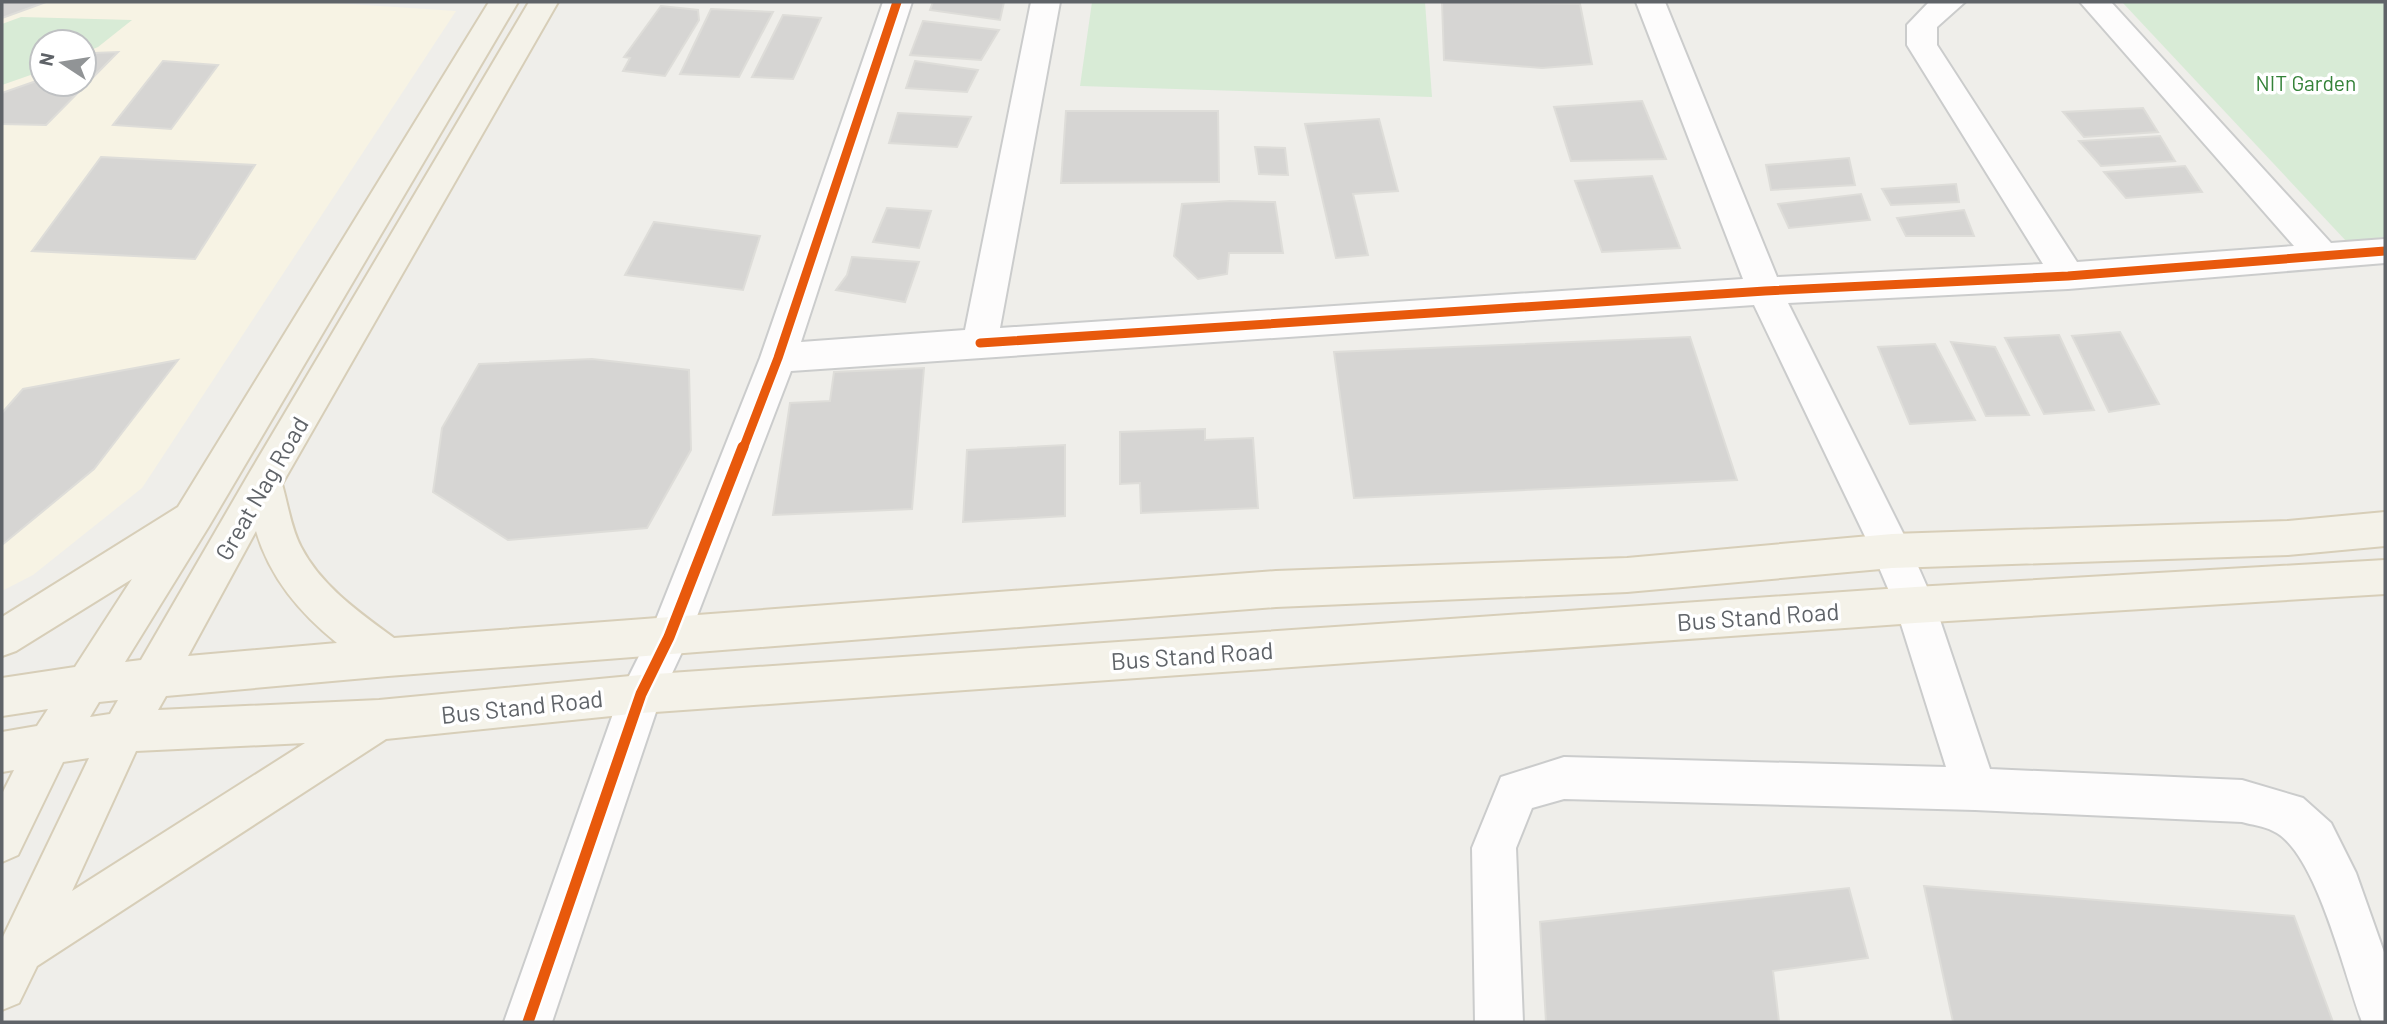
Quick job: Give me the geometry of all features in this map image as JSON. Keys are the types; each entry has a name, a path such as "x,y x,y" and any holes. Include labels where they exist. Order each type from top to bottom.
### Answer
{"main road":[{"name":"Great Nag Road","path":"2,840 49,745 195,514 503,2"},
{"name":"Great Nag Road","path":"11,968 123,732 263,483 543,2"},
{"path":"263,483 284,553 300,583 327,612 388,657"},
{"path":"2,638 106,575 195,514"},
{"path":"2,698 88,684 388,657 1276,589 1627,575 1892,551 2288,538 2385,529"},
{"name":"Bus Stand Road","path":"2,752 123,732 379,720 641,694 1915,605 2385,577"},
{"path":"11,968 379,720"}],"street":[{"path":"528,1022 641,694 669,637 778,358 897,2"},
{"path":"980,343 1045,2"},
{"path":"1650,2 1765,291 1892,551 1915,605 1975,789"},
{"path":"1950,2 1938,9 1922,25 1922,46 2067,276"},
{"path":"2095,2 2323,256"},
{"path":"778,358 1765,291 2067,276 2385,251"},
{"path":"1499,1022 1494,848 1516,792 1564,778 1975,789 2242,801 2287,813 2315,838 2333,873 2385,1021"}],"shaded area":[{"path":"2,2 319,2 456,11 142,488 33,575 2,591"}],"green space":[{"path":"1092,2 1425,2 1432,97 1080,86"},
{"name":"NIT Garden","path":"2122,2 2385,2 2385,237 2347,242"},
{"path":"21,17 132,20 98,47 98,28 28,28 28,76 2,85 2,24"}],"building":[{"path":"2,2 46,2 2,18"},
{"path":"933,2 1004,2 1000,20 930,10"},
{"path":"1442,2 1580,4 1592,64 1542,68 1444,60"},
{"path":"661,6 698,10 699,20 665,76 623,71 630,58 624,57"},
{"path":"711,9 773,12 739,77 680,74"},
{"path":"783,15 821,18 793,79 752,77"},
{"path":"923,21 999,30 981,60 910,55"},
{"path":"118,52 98,72 98,53"},
{"path":"163,61 218,65 171,129 113,125"},
{"path":"915,61 978,70 967,92 906,88"},
{"path":"28,84 28,98 73,98 46,125 2,124 2,93"},
{"path":"1642,101 1666,159 1571,161 1554,107"},
{"path":"2143,108 2158,132 2084,137 2063,112"},
{"path":"1066,111 1218,111 1219,182 1061,183"},
{"path":"898,113 971,117 957,147 889,143"},
{"path":"1379,119 1398,191 1353,194 1368,255 1336,258 1305,124"},
{"path":"2160,136 2175,161 2101,166 2079,141"},
{"path":"1255,147 1285,148 1288,175 1259,174"},
{"path":"101,157 255,165 195,259 32,251"},
{"path":"1849,158 1855,185 1771,190 1766,165"},
{"path":"2185,166 2202,192 2126,198 2104,172"},
{"path":"1652,176 1680,248 1602,252 1575,181"},
{"path":"1956,184 1959,202 1891,205 1882,189"},
{"path":"1861,194 1870,220 1789,228 1778,204"},
{"path":"1275,202 1283,253 1229,253 1227,274 1198,279 1174,256 1182,204"},
{"path":"887,208 931,211 919,248 873,242"},
{"path":"1964,210 1974,236 1906,236 1897,218"},
{"path":"654,222 760,236 743,290 625,275"},
{"path":"852,257 919,262 905,302 836,290 847,275"},
{"path":"2120,332 2159,404 2109,412 2072,336"},
{"path":"2059,335 2094,410 2044,414 2005,338"},
{"path":"1690,337 1737,480 1354,498 1334,352"},
{"path":"1951,342 1995,347 2029,415 1986,416"},
{"path":"1935,344 1975,420 1910,424 1878,347"},
{"path":"592,359 689,370 691,450 647,528 508,540 433,492 442,428 479,364"},
{"path":"178,360 94,469 2,545 2,413 23,389"},
{"path":"924,368 912,509 773,515 790,403 830,401 834,372"},
{"path":"1205,429 1205,440 1253,438 1258,508 1141,513 1140,483 1120,484 1120,432"},
{"path":"1065,445 1065,516 963,522 967,450"},
{"path":"1924,886 2294,916 2333,1022 1953,1022"},
{"path":"1849,888 1868,958 1773,971 1779,1022 1546,1022 1540,922"}],"cycle path":[{"path":"528,1022 641,694 669,637 778,358 897,2"},
{"path":"980,343 1765,291 2068,276 2385,251"}]}
